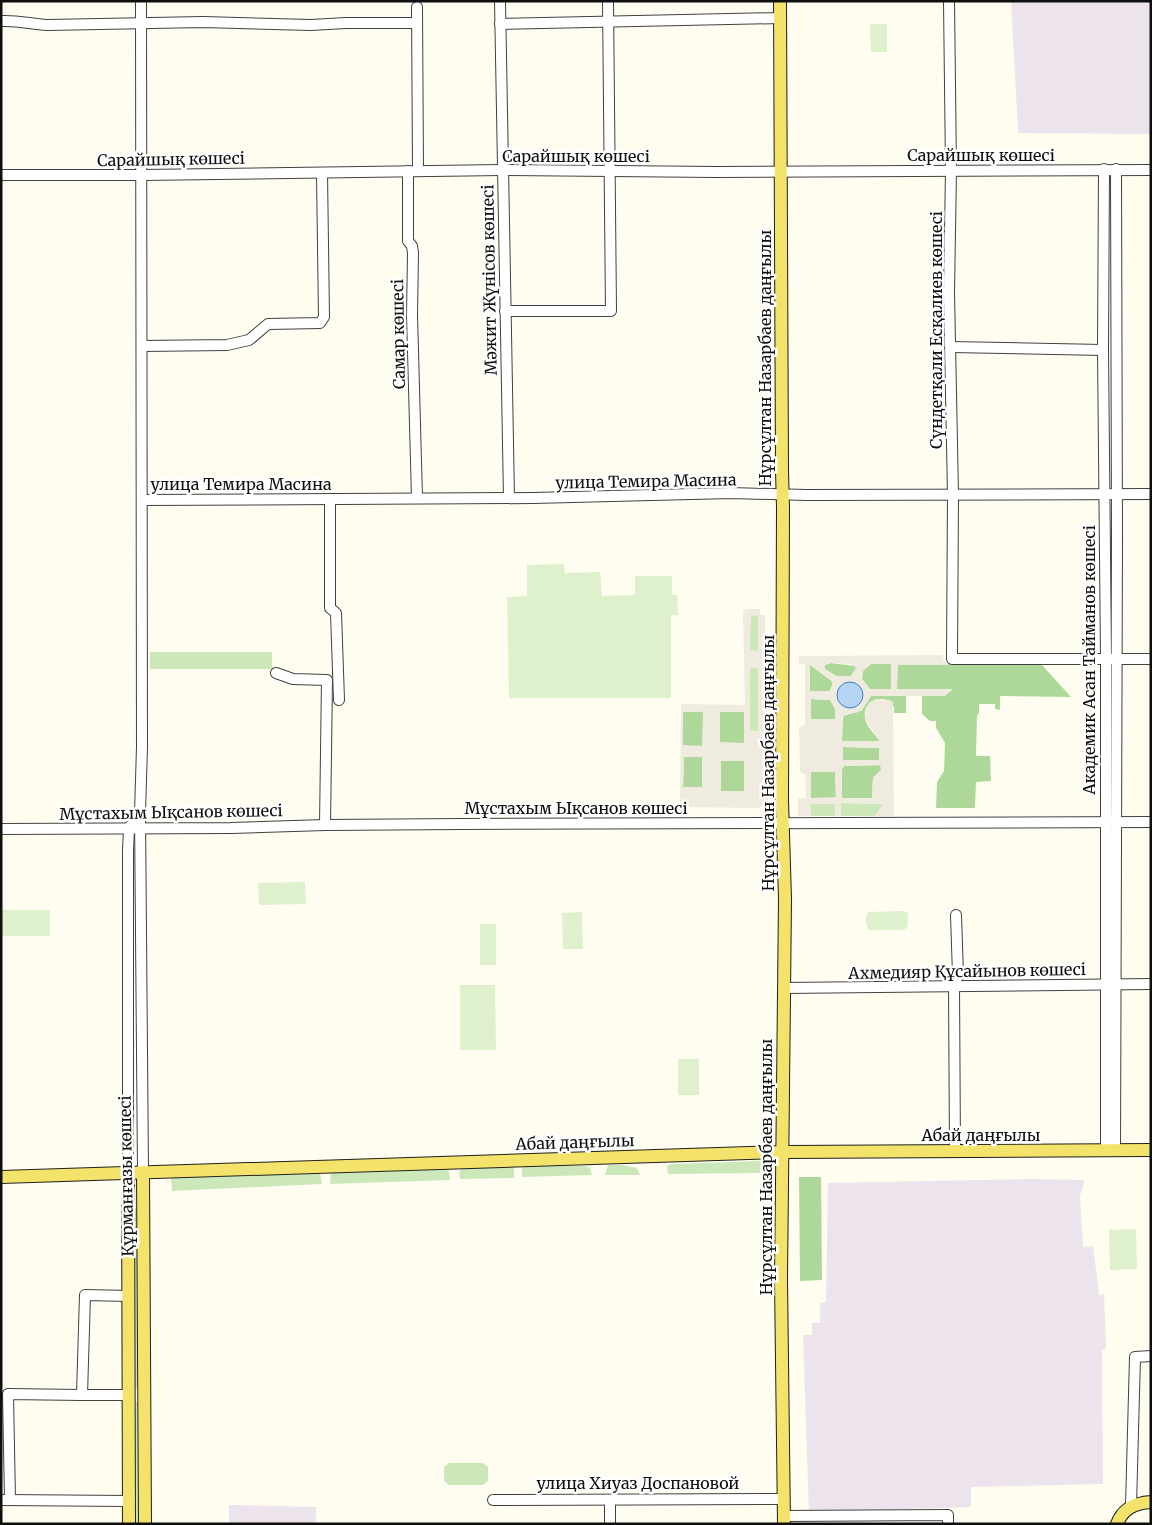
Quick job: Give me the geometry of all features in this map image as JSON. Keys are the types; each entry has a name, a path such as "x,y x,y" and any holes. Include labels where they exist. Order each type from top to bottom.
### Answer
{"main road":[{"name":"Нұрсұлтан Назарбаев даңғылы","path":"780,1 783,823 785,899 781,1279 784,1520"},
{"name":"Абай даңғылы","path":"1,1177 783,1152 1151,1150"},
{"name":"Құрманғазы көшесі","path":"143,1172 145,1524"},
{"name":"Құрманғазы көшесі","path":"128,1173 129,1524"},
{"path":"129,1395 144,1395"},
{"path":"1130,1515 1139,1503 1151,1502"},
{"path":"1117,1524 1119,1518 1143,1510 1151,1510"}],"street":[{"name":"Құрманғазы көшесі","path":"141,1 142,500 140,813 143,1172"},
{"name":"Мәжит Жүнісов көшесі","path":"500,1 509,498"},
{"path":"505,312 611,311 608,1"},
{"name":"Сүндетқали Есқалиев көшесі","path":"949,1 951,170 949,292 953,495 952,659 1111,658"},
{"name":"Самар көшесі","path":"417,7 413,171 408,241 412,246 413,253 412,315 417,498"},
{"path":"500,24 780,18"},
{"path":"1,21 19,21 47,25 225,22 311,25 417,23"},
{"name":"Академик Асан Тайманов көшесі","path":"1104,169 1104,494 1111,658"},
{"name":"Академик Асан Тайманов көшесі","path":"1110,1151 1111,658 1116,494 1116,169"},
{"name":"Сарайшық көшесі","path":"1,175 502,170 780,172 1151,170"},
{"path":"142,346 228,345 249,340 268,324 320,323 324,317 322,173"},
{"path":"951,347 1103,350"},
{"name":"улица Темира Масина","path":"142,500 509,498 731,493 1151,494"},
{"path":"330,499 330,608 336,613 339,700"},
{"path":"1111,658 1151,659"},
{"path":"276,672 293,679 327,680 325,825"},
{"path":"128,1173 129,828 140,813"},
{"name":"Мұстахым Ықсанов көшесі","path":"1,829 325,825 1151,822"},
{"path":"955,1151 954,986 958,975 956,914"},
{"name":"Ахмедияр Құсайынов көшесі","path":"784,988 1151,984"},
{"path":"82,1395 85,1295 129,1296"},
{"path":"1130,1515 1135,1357 1151,1356"},
{"path":"129,1395 8,1394 5,1500 129,1501"},
{"name":"улица Хиуаз Доспановой","path":"493,1500 784,1499"},
{"path":"610,1500 610,1524"},
{"path":"784,1520 948,1515 948,1524"}],"shaded area":[{"path":"1011,1 1151,1 1151,134 1018,133"},
{"path":"746,609 760,609 760,615 765,615 768,799 765,805 759,808 680,807 681,704 745,705 743,611","holes":["751,615 758,616 758,651 750,650","750,668 758,668 758,731 750,731","683,712 703,712 702,746 683,745","720,712 744,712 744,743 720,742","684,757 702,757 702,787 683,787","721,761 744,761 744,791 721,791"]},
{"path":"942,655 947,665 898,665 897,689 953,689 945,696 871,696 862,710 846,714 842,718 842,741 879,741 866,720 867,706 876,699 893,702 894,816 875,816 883,804 841,803 841,816 835,816 835,804 811,804 811,816 798,816 798,798 806,798 805,774 800,772 799,728 805,725 805,664 799,663 799,656","holes":["831,663 850,664 856,668 851,676 836,676 825,669 825,665","871,664 891,664 891,689 870,689 861,678 863,671","810,665 833,681 831,691 810,691","811,699 830,700 835,709 835,719 811,719","843,747 879,748 879,760 843,760","880,765 881,770 873,778 872,798 842,798 842,769 844,766","811,772 835,772 836,797 811,798"]},
{"path":"1029,1179 1085,1180 1080,1196 1083,1247 1093,1246 1099,1295 1104,1294 1106,1348 1102,1350 1103,1484 971,1487 971,1507 809,1512 803,1335 812,1335 812,1323 820,1323 820,1303 826,1302 828,1183"},
{"path":"229,1505 316,1507 316,1524 229,1524"}],"green space":[{"path":"870,24 887,24 887,52 871,52"},
{"path":"564,564 565,573 600,572 602,596 635,595 635,576 672,576 672,595 677,595 678,615 671,615 671,698 509,698 507,597 527,596 527,565"},
{"path":"750,615 758,615 758,651 750,651"},
{"path":"150,652 272,652 272,669 150,669"},
{"path":"831,663 855,666 856,668 851,676 836,676 825,669 825,665"},
{"path":"871,664 892,664 891,689 870,689 862,679 863,671"},
{"path":"897,664 1042,665 1071,697 1000,696 1000,710 995,709 995,704 979,704 976,756 990,756 991,781 976,782 975,808 936,808 937,782 944,771 945,743 936,728 936,721 930,721 922,714 922,696 944,696 897,689"},
{"path":"810,665 833,682 830,691 810,691"},
{"path":"750,668 758,668 758,731 750,731"},
{"path":"871,696 906,696 906,713 894,713 894,707 884,699 874,700 866,708 865,717 868,726 880,741 842,741 843,716 862,710"},
{"path":"811,699 830,700 835,709 835,719 811,719"},
{"path":"683,712 703,712 703,746 683,746"},
{"path":"720,712 744,712 744,743 720,743"},
{"path":"843,747 879,748 879,760 843,760"},
{"path":"684,757 702,757 702,787 683,787"},
{"path":"721,761 744,761 744,791 721,791"},
{"path":"881,765 881,770 873,778 872,798 842,798 842,769 844,766"},
{"path":"811,772 835,772 836,798 811,798"},
{"path":"841,803 884,804 875,816 841,816"},
{"path":"811,804 836,804 835,816 811,816"},
{"path":"305,882 306,904 259,905 258,883"},
{"path":"1,910 50,910 50,936 1,936"},
{"path":"904,911 908,913 908,926 904,930 869,930 866,921 868,912"},
{"path":"582,912 583,949 563,949 562,913"},
{"path":"480,924 496,924 496,965 480,965"},
{"path":"460,985 495,985 496,1050 460,1050"},
{"path":"678,1059 699,1059 699,1095 678,1095"},
{"path":"761,1161 760,1173 668,1174 667,1166 671,1164"},
{"path":"514,1165 514,1178 460,1179 459,1172 463,1168"},
{"path":"608,1165 624,1165 637,1168 640,1175 605,1175"},
{"path":"448,1166 450,1180 330,1184 331,1173"},
{"path":"586,1166 590,1168 592,1175 522,1177 522,1167"},
{"path":"320,1173 322,1184 172,1191 171,1178"},
{"path":"799,1177 821,1177 822,1280 800,1281"},
{"path":"133,1208 138,1208 139,1389 133,1388"},
{"path":"1136,1229 1137,1269 1110,1270 1109,1230"},
{"path":"134,1402 139,1402 140,1524 133,1524"},
{"path":"449,1463 483,1463 488,1467 488,1481 483,1485 449,1485 444,1481 444,1467"}],"water":[{"path":"850,682 859,686 863,695 859,704 850,708 841,704 837,695 841,686"}]}
